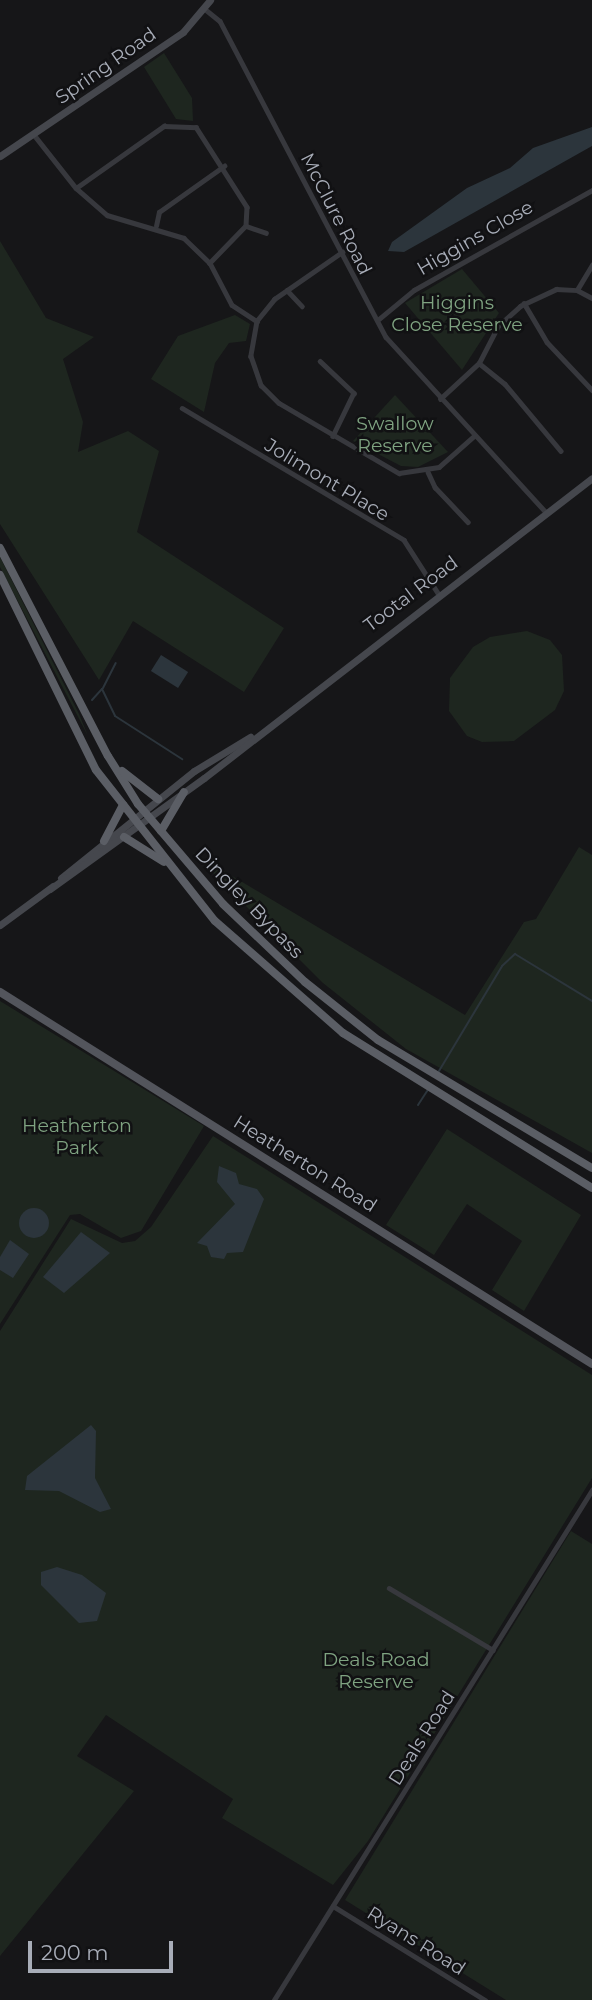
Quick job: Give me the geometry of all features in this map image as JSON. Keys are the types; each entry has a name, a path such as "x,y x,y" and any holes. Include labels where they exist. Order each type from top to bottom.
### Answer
{"highway":[{"name":"Dingley Bypass","path":"0,548 107,756 147,813 223,904 285,965 430,1074 592,1168"},
{"name":"Dingley Bypass","path":"0,575 96,770 215,921 299,999 429,1088 592,1188"},
{"path":"107,756 158,799"},
{"path":"162,831 184,792"},
{"path":"104,841 122,805"},
{"path":"124,837 170,865"}],"main road":[{"name":"Spring Road","path":"0,155 34,136 183,32 210,0"},
{"name":"Tootal Road","path":"50,889 104,841 184,792 250,737 592,478"},
{"name":"Tootal Road","path":"147,813 158,799 250,737"},
{"name":"Tootal Road","path":"0,925 124,837 136,822"},
{"name":"Heatherton Road","path":"0,992 592,1363"}],"street":[{"name":"McClure Road","path":"205,9 220,21 386,337 546,512"},
{"path":"76,188 173,123 203,133 244,196 246,226 210,263"},
{"path":"34,136 76,188 107,215 156,226 184,238 210,263 232,306 257,321"},
{"path":"156,226 159,212 224,166"},
{"name":"Higgins Close","path":"379,320 414,290 592,190"},
{"path":"246,226 266,233"},
{"path":"342,252 287,290 257,321 251,346 258,382 274,399 393,471 428,472 474,436"},
{"path":"577,290 592,265"},
{"path":"287,290 302,306"},
{"path":"440,399 479,363 498,326 524,303 553,290 577,290 592,298"},
{"path":"524,303 547,342 592,390"},
{"path":"320,361 354,393 333,436"},
{"path":"479,363 505,384 561,451"},
{"name":"Jolimont Place","path":"182,408 404,540 438,593"},
{"path":"428,472 435,487 468,522"},
{"name":"Deals Road","path":"274,2000 592,1490"},
{"path":"389,1588 493,1650"},
{"name":"Ryans Road","path":"333,1906 485,2000"}],"green space":[{"path":"164,53 192,98 193,121 176,119 144,67"},
{"path":"0,241 46,318 94,337 63,359 83,422 78,452 128,431 159,451 137,532 284,628 244,692 133,621 99,680 0,524"},
{"name":"Higgins Close Reserve","path":"462,269 499,313 462,370 405,303"},
{"path":"235,315 250,324 246,341 229,343 215,363 204,412 151,379 178,336"},
{"name":"Swallow Reserve","path":"395,395 448,452 418,467 401,466 353,441"},
{"path":"0,557 79,714 88,736 0,567"},
{"path":"527,631 550,640 562,655 564,691 555,710 514,741 482,742 467,736 449,711 450,678 473,647 490,637"},
{"path":"579,847 592,855 592,1153 406,1049 323,983 192,852 465,1015 524,922 536,919"},
{"name":"Heatherton Park","path":"0,1001 204,1126 141,1231 121,1238 80,1214 70,1215 0,1324"},
{"path":"447,1129 581,1215 524,1311 492,1290 522,1241 467,1204 434,1255 386,1225"},
{"name":"Deals Road Reserve","path":"213,1136 592,1375 592,1478 368,1841 333,1885 222,1818 233,1799 106,1715 77,1756 134,1791 0,1956 0,1331 71,1219 122,1243 135,1241 151,1227"},
{"path":"571,1531 592,1544 592,2000 506,2000 345,1900"}],"shaded area":[{"path":"592,127 592,146 404,252 388,251 392,242 467,188 510,168 533,148"},
{"path":"161,655 188,672 178,688 151,671"},
{"path":"219,1166 236,1173 239,1184 257,1189 264,1199 243,1252 227,1253 224,1259 211,1257 207,1246 197,1243 235,1204 217,1182"},
{"path":"34,1208 45,1212 49,1223 45,1234 34,1238 23,1234 19,1223 23,1212"},
{"path":"81,1232 110,1253 64,1293 43,1277"},
{"path":"10,1240 29,1254 13,1278 0,1270 0,1257"},
{"path":"91,1425 96,1431 95,1478 111,1509 100,1512 59,1491 25,1490 27,1476"},
{"path":"57,1567 82,1575 106,1593 97,1621 79,1623 41,1585 41,1572"}],"waterway":[{"path":"103,688 116,663"},
{"path":"92,700 102,689 115,716 182,759"},
{"path":"439,1071 502,966 515,954 592,1001"},
{"path":"418,1105 427,1091"}]}
